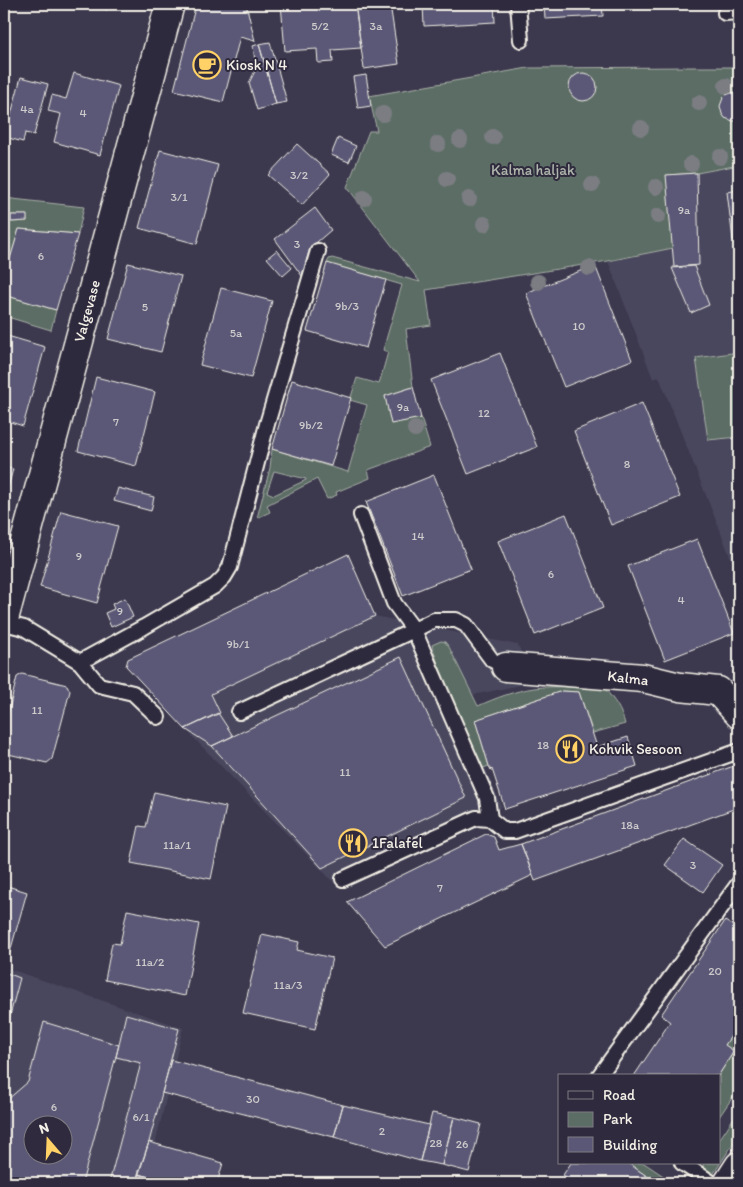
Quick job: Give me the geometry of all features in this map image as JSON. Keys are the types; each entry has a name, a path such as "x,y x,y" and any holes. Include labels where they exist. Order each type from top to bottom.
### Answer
{"street":[{"name":"Valgevase","path":"4,619 170,4"},
{"name":"Kalma","path":"506,667 643,678 680,687 718,691 739,714"},
{"path":"728,1183 739,1166"}],"lane":[{"path":"518,4 521,40"},
{"path":"80,662 215,586 230,567 267,424 318,251"},
{"path":"360,515 394,603 414,630 487,798 490,820"},
{"path":"239,712 434,620 456,620 466,625 492,660 506,667"},
{"path":"4,623 24,628 80,662 99,685 133,694 158,718"},
{"path":"343,879 476,818 490,820 505,831 516,832 739,751"},
{"path":"601,1074 739,883"},
{"path":"684,1164 712,1183"}],"shaded area":[{"path":"739,165 739,579 659,377 653,379 608,261 673,248 666,175 697,173"},
{"path":"375,616 518,645 535,682 455,699 502,807 338,887 185,729 220,713 211,694"},
{"path":"4,967 183,1028 146,1183 4,1183"}],"green space":[{"name":"Kalma haljak","path":"739,67 739,165 697,173 667,175 673,248 608,261 426,290 431,325 406,329 413,387 385,396 391,423 421,418 430,447 368,470 370,478 336,492 337,495 327,499 317,479 267,505 270,512 257,518 270,468 272,449 348,472 367,405 350,400 357,378 379,384 388,352 383,350 402,285 327,263 329,259 332,258 420,282 347,187 369,131 377,131 369,96 528,68","holes":["274,471 306,479 274,495 267,492"]},
{"path":"4,198 84,207 78,234 19,229 4,279","holes":["11,215 26,215 27,221 11,222"]},
{"path":"4,295 56,310 51,330 4,316"},
{"path":"739,352 739,437 708,440 696,358"},
{"path":"441,641 445,642 449,647 478,706 505,695 534,688 605,689 617,705 625,724 593,733 579,692 562,691 475,720 489,766 483,768 440,671 432,645"},
{"path":"739,1024 739,1088 720,1116 719,1074 734,1052 725,1045"},
{"path":"739,1110 739,1135 720,1164 720,1138"},
{"path":"629,1164 646,1164 674,1183 644,1183 648,1177"},
{"path":"704,1164 720,1164 712,1176 702,1168"}],"building":[{"path":"90,4 109,4 107,10"},
{"name":"Kiosk N 4","path":"196,4 246,4 255,41 240,37 223,102 174,90"},
{"path":"281,4 355,4 361,48 332,50 333,62 318,63 317,49 285,51"},
{"path":"355,4 390,4 399,64 364,69"},
{"path":"423,4 494,4 495,22 424,26"},
{"path":"544,4 602,4 603,16 545,19"},
{"path":"270,42 287,102 276,104 259,44"},
{"path":"259,44 276,104 257,110 249,83 256,69 253,46"},
{"path":"74,73 119,86 100,155 54,142 61,114 48,111 52,95 66,99"},
{"path":"583,73 593,77 597,87 593,97 583,101 573,97 569,87 573,77"},
{"path":"366,75 371,106 358,108 353,77"},
{"path":"21,77 48,84 34,135 25,133 23,142 5,137"},
{"path":"734,92 739,93 739,121 725,118 720,106 726,95"},
{"path":"338,138 356,146 349,162 331,155"},
{"path":"297,144 330,174 302,205 268,175"},
{"path":"160,150 218,165 197,244 139,228"},
{"path":"697,173 699,265 674,267 666,175"},
{"path":"739,190 739,239 733,240 727,192"},
{"path":"315,208 331,230 310,248 302,276 275,239"},
{"path":"11,215 27,215 27,221 11,222"},
{"path":"19,229 78,234 56,310 4,295 4,279"},
{"path":"277,250 292,268 283,276 267,258"},
{"path":"128,263 181,276 161,352 108,339"},
{"path":"327,263 386,280 366,348 307,331"},
{"path":"595,265 632,360 564,387 526,293"},
{"path":"694,266 709,305 691,313 672,268"},
{"path":"221,288 272,301 251,378 200,365"},
{"path":"4,335 45,347 23,426 4,420"},
{"path":"500,353 537,447 468,474 431,380"},
{"path":"96,377 155,392 136,466 78,451"},
{"path":"292,380 351,398 331,466 272,449"},
{"path":"413,387 421,418 391,424 385,396"},
{"path":"642,403 680,497 611,525 574,431"},
{"path":"4,467 13,469 4,503"},
{"path":"434,475 471,569 403,596 366,502"},
{"path":"118,488 154,497 151,511 114,501"},
{"path":"61,511 118,526 97,603 40,587"},
{"path":"566,514 603,608 535,635 498,541"},
{"path":"697,539 734,633 665,660 628,566"},
{"path":"348,554 375,616 211,694 220,713 185,729 126,666 128,659"},
{"path":"125,598 133,617 111,627 105,613 114,609 112,604"},
{"path":"401,657 466,798 322,868 212,746"},
{"path":"22,674 67,685 70,691 52,759 47,763 4,753 4,730 17,677"},
{"path":"562,691 579,692 597,747 628,737 637,766 505,809 475,720"},
{"path":"218,713 233,736 212,746 185,729"},
{"path":"739,764 739,807 535,881 521,844"},
{"path":"154,792 226,807 211,879 131,863 139,826 146,827"},
{"path":"486,834 494,837 499,850 521,844 533,875 385,946 347,902"},
{"path":"684,839 722,865 703,892 665,865"},
{"path":"4,885 27,892 10,952 4,951"},
{"path":"127,910 199,924 185,996 105,980 112,943 120,944"},
{"path":"739,917 739,1024 725,1045 734,1051 719,1074 635,1074 670,1022 661,1015 725,921 733,926"},
{"path":"262,934 299,942 297,950 332,958 315,1029 243,1013"},
{"path":"4,972 20,978 4,1038"},
{"path":"126,1014 179,1029 136,1183 109,1183 141,1063 116,1057"},
{"path":"44,1022 119,1045 82,1183 4,1183 4,1114 7,1100 28,1082"},
{"path":"171,1060 343,1105 334,1137 162,1093"},
{"path":"343,1105 429,1125 420,1161 334,1137"},
{"path":"432,1113 454,1117 442,1165 420,1161"},
{"path":"454,1117 481,1124 469,1172 442,1165"},
{"path":"149,1142 223,1163 217,1183 171,1183 138,1174"},
{"path":"570,1164 629,1164 648,1177 644,1183 562,1183 566,1177 563,1175"},
{"path":"138,1174 164,1181 163,1183 136,1183"}],"place":[{"name":"Kiosk N 4","path":"207,65"},
{"name":"Kohvik Sesoon","path":"570,749"},
{"name":"1Falafel","path":"353,843"}]}
